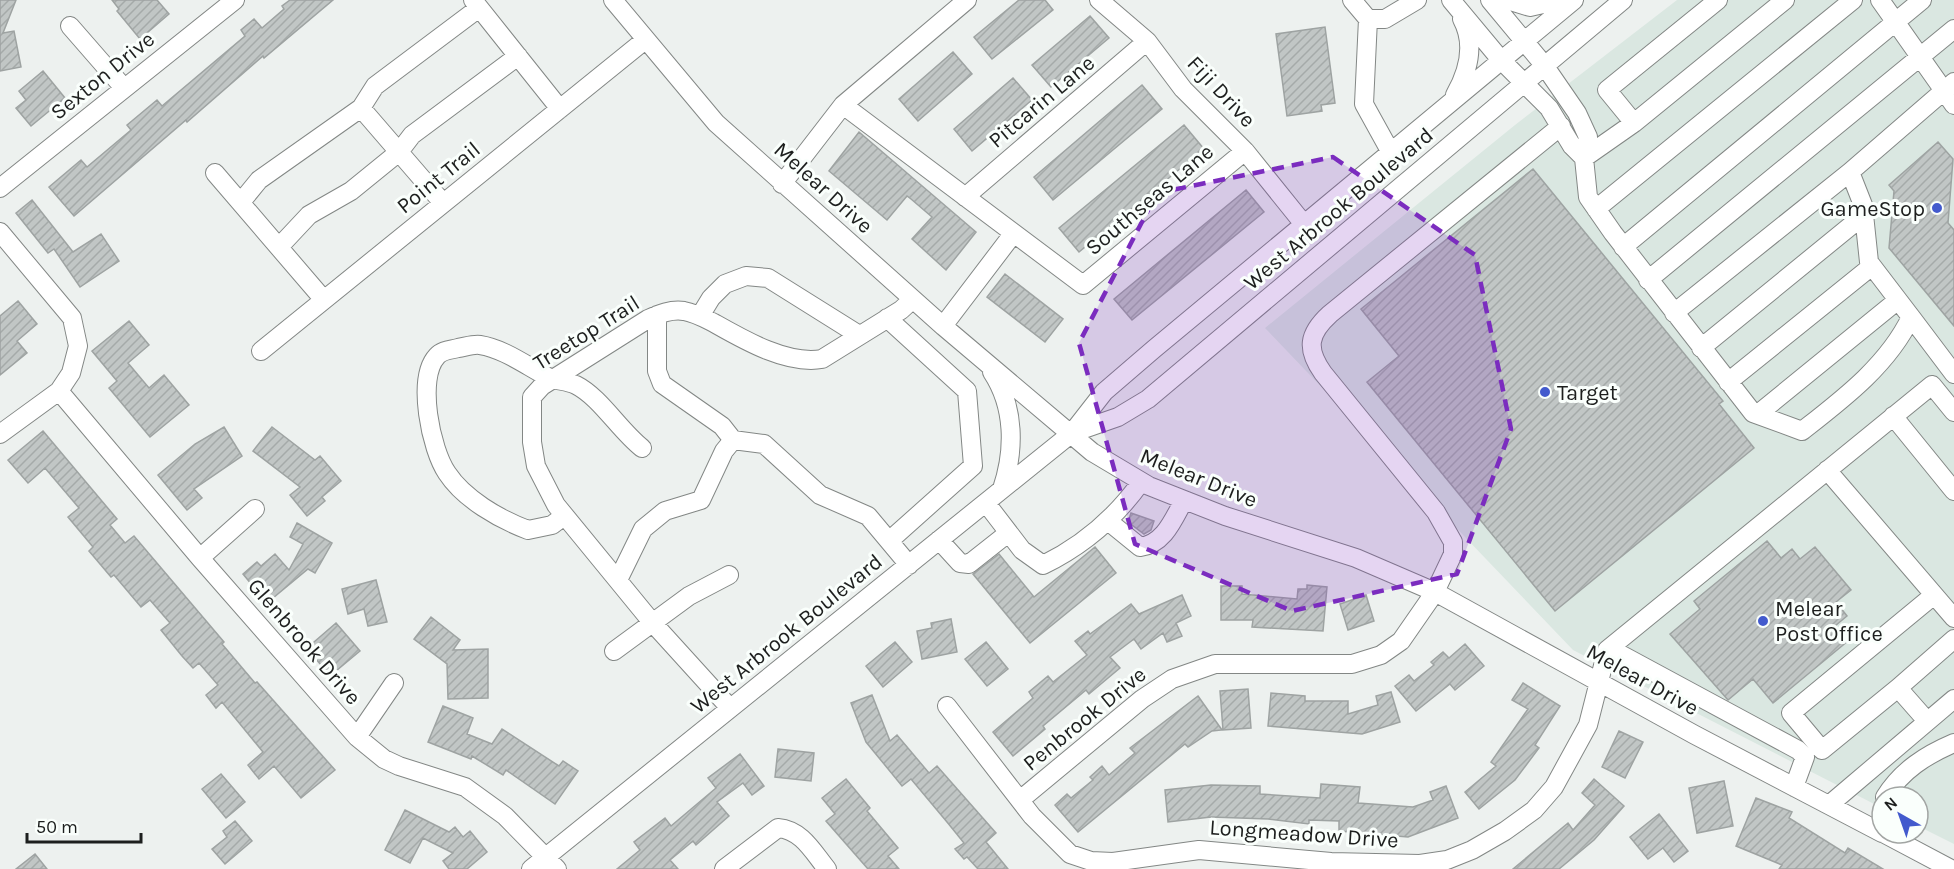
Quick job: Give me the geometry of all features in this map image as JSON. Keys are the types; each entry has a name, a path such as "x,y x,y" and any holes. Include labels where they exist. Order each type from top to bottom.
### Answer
{"street":[{"name":"Sexton Drive","path":"0,188 235,0"},
{"name":"Melear Drive","path":"613,0 716,123 943,326 1092,452 1141,482 1184,500 1356,558 1435,592 1870,826"},
{"path":"782,184 843,105 967,0"},
{"name":"Fiji Drive","path":"1099,0 1148,41 1183,89 1245,151 1303,222"},
{"path":"1352,0 1368,20 1364,104 1390,151"},
{"path":"1368,20 1385,19 1417,0"},
{"path":"1490,0 1544,65 1577,113 1588,137 1584,158 1588,196 1648,280 1753,412 1802,430 1854,391 1904,330 1911,317"},
{"path":"1507,0 1530,7 1561,0"},
{"name":"West Arbrook Boulevard","path":"531,869 552,862 730,708 1072,434 1104,392 1303,222 1574,0"},
{"name":"West Arbrook Boulevard","path":"1072,434 1118,417 1148,399 1623,0"},
{"path":"1634,123 1607,90 1719,0"},
{"path":"1584,158 1634,123 1785,0"},
{"path":"1596,208 1853,0"},
{"path":"1674,314 1951,92 1920,57 1880,0"},
{"path":"1623,247 1922,0"},
{"path":"1452,1 1502,60 1549,108 1572,146 1584,158"},
{"path":"1452,1 1465,24 1470,57 1452,100"},
{"path":"241,202 259,180 361,108 375,86 476,4 560,108"},
{"path":"70,26 124,88"},
{"path":"1648,280 1954,29"},
{"name":"Point Trail","path":"261,351 645,40"},
{"name":"Pitcarin Lane","path":"965,197 1148,41"},
{"path":"279,247 309,215 351,191 399,152 412,135 518,56"},
{"path":"843,105 1013,234 943,326"},
{"path":"361,108 443,203"},
{"name":"Penbrook Drive","path":"1020,800 1142,699 1172,679 1215,664 1329,666 1352,664 1382,655 1401,640 1435,592 1453,554 1453,542 1447,527 1315,362 1311,336 1318,324 1329,314 1561,126"},
{"name":"Southseas Lane","path":"1013,234 1083,285 1245,151"},
{"path":"1850,172 1864,215 1869,262 1954,375"},
{"path":"215,173 324,300"},
{"path":"1701,348 1864,215"},
{"path":"0,232 72,318 78,346 71,373 59,391 0,434"},
{"path":"1728,382 1872,266"},
{"path":"700,316 711,297 725,284 746,276 768,278 859,335"},
{"name":"Treetop Trail","path":"730,708 651,621 564,516 543,484 532,442 532,397 554,379 657,315 683,311 700,316 771,351 810,361 822,359 913,299"},
{"path":"1758,414 1898,300"},
{"path":"657,315 657,371 662,384 722,426 733,440 764,444 820,495 868,516 909,565"},
{"path":"887,318 967,391 973,466 889,541"},
{"path":"564,516 552,525 528,530 469,496 447,473 433,443 427,412 430,371 436,356 442,352 479,345 502,353 554,379 577,386 596,400 628,437 642,448"},
{"path":"984,361 1002,387 1009,416 1012,441 1010,467 1002,489"},
{"path":"1607,650 1932,385 1954,412"},
{"name":"Glenbrook Drive","path":"59,391 200,558 357,738 384,759 399,766 465,787 505,816 552,862"},
{"path":"1893,416 1954,491"},
{"path":"618,580 643,529 665,511 701,500 724,451 733,440"},
{"path":"1827,470 1954,618"},
{"path":"986,503 1006,534 1029,557 1043,565 1058,558 1108,521 1123,507 1141,482"},
{"path":"1108,521 1140,547 1151,545 1168,531 1184,500"},
{"path":"200,558 255,509"},
{"path":"939,540 960,563 969,564 1006,534"},
{"path":"614,651 651,621 689,596 729,575"},
{"path":"1934,595 1791,713 1822,750 1954,639"},
{"path":"1607,650 1620,654 1798,750 1805,757 1794,787"},
{"name":"Longmeadow Drive","path":"946,706 1020,800 1070,854 1091,861 1113,862 1199,849 1331,862 1420,864 1447,860 1472,850 1505,831 1534,810 1571,759 1588,725 1607,650"},
{"path":"357,738 394,684"},
{"path":"1898,688 1927,721"},
{"path":"1829,805 1954,699"},
{"path":"1893,785 1930,753 1954,743"},
{"path":"724,869 778,828 791,830 802,838 827,869"},
{"name":"Melear Drive","path":"1905,845 1951,869"}],"highlighted area":[{"path":"1333,157 1475,255 1511,429 1457,574 1292,611 1135,544 1079,343 1157,193"}],"shaded area":[{"path":"1677,0 1954,0 1954,844 1930,832 1930,785 1870,785 1870,802 1573,650 1265,328 1515,125"}],"building":[{"path":"0,0 16,0 3,33 14,31 21,67 0,71"},
{"path":"112,0 157,0 169,14 140,39 117,11 119,9"},
{"path":"290,0 333,0 264,58 263,56 187,122 186,120 74,216 49,187 81,160 87,167 131,130 127,125 157,100 162,106 245,36 241,30 254,19 262,28 284,9 282,6"},
{"path":"1019,0 1045,0 1053,10 992,59 974,37"},
{"path":"1090,16 1109,38 1051,87 1032,65"},
{"path":"1325,27 1335,103 1321,105 1322,111 1287,116 1276,34"},
{"path":"953,52 972,74 918,121 899,99"},
{"path":"43,71 65,98 31,126 16,108 26,100 19,91"},
{"path":"1013,78 1032,100 972,151 954,129"},
{"path":"1142,85 1162,109 1053,200 1034,177"},
{"path":"1184,125 1204,149 1079,252 1059,228"},
{"path":"859,132 976,232 946,270 912,239 932,217 911,199 907,196 887,220 829,171"},
{"path":"1938,142 1953,159 1948,223 1954,230 1954,326 1889,248 1894,191 1889,185"},
{"name":"Target","path":"1533,169 1723,401 1719,404 1754,448 1555,611 1367,382 1399,356 1361,309"},
{"path":"1246,190 1264,212 1132,320 1114,299"},
{"path":"32,200 73,252 101,234 119,261 80,287 54,249 48,253 16,213"},
{"path":"1005,274 1063,319 1045,342 987,297"},
{"path":"18,301 37,324 17,341 27,353 0,375 0,316"},
{"path":"129,321 149,345 128,363 149,388 164,375 189,405 150,437 109,388 117,381 92,351"},
{"path":"224,427 242,456 194,489 202,498 187,510 158,475 195,444"},
{"path":"272,427 315,460 320,456 341,481 322,497 325,501 307,516 290,495 300,487 253,451"},
{"path":"43,431 117,519 110,525 125,543 134,536 224,642 222,644 255,683 257,682 335,770 301,798 274,766 259,779 248,765 263,752 222,702 216,708 206,695 218,685 199,663 193,668 161,630 170,623 150,600 141,607 114,575 111,577 89,551 93,547 68,517 79,508 45,468 28,483 8,460"},
{"path":"1131,513 1154,521 1151,530 1144,534 1128,522"},
{"path":"297,523 332,543 315,573 308,569 267,603 243,574 257,562 261,566 275,554 289,570 303,544 290,537"},
{"name":"Melear Post Office","path":"1767,541 1781,558 1792,549 1800,559 1815,547 1851,590 1836,602 1847,616 1835,626 1848,641 1773,703 1753,679 1728,700 1670,634 1700,609 1694,601"},
{"path":"1095,547 1116,573 1030,643 973,574 999,554 1034,597"},
{"path":"376,580 387,622 368,626 364,609 348,614 342,589"},
{"path":"1307,585 1327,587 1323,631 1252,627 1253,620 1221,620 1221,586 1242,586 1242,594 1297,599 1298,589 1307,589"},
{"path":"1182,595 1191,616 1176,623 1182,636 1167,642 1163,633 1141,649 1134,639 1110,657 1120,668 1089,694 1086,690 1043,726 1045,729 1013,756 993,732 1033,698 1029,692 1048,676 1053,682 1087,655 1075,641 1088,631 1090,634 1131,604 1139,614"},
{"path":"1366,595 1374,621 1348,630 1340,604"},
{"path":"431,617 460,640 453,650 488,649 488,698 448,699 447,664 414,639"},
{"path":"951,619 957,652 922,659 917,631 932,628 931,623"},
{"path":"336,623 360,651 330,676 307,648"},
{"path":"895,642 912,662 883,687 866,666"},
{"path":"986,642 1008,669 987,686 965,659"},
{"path":"1465,644 1484,666 1455,690 1450,684 1416,711 1395,686 1409,675 1414,681 1434,665 1431,662 1443,652 1449,658"},
{"path":"1523,683 1560,706 1535,745 1539,748 1515,780 1479,809 1465,792 1496,766 1491,762 1528,709 1512,700"},
{"path":"1248,689 1251,728 1223,730 1220,691"},
{"path":"1391,692 1400,722 1362,734 1268,726 1271,693 1305,696 1305,701 1348,701 1348,714 1378,705 1376,696"},
{"path":"872,695 890,741 897,735 929,773 937,766 996,833 986,842 1008,869 978,869 967,857 964,859 955,849 964,843 911,779 902,786 866,742 851,703"},
{"path":"1198,696 1222,730 1212,731 1188,747 1185,744 1078,832 1055,805 1067,794 1071,798 1093,780 1090,777 1102,766 1109,775 1135,753 1130,748"},
{"path":"443,706 473,718 467,734 492,744 502,729 559,766 563,761 578,771 555,804 506,770 503,775 472,756 471,759 428,742"},
{"path":"1619,731 1643,742 1625,778 1602,767"},
{"path":"778,749 814,753 811,781 775,777"},
{"path":"740,754 764,786 752,795 743,783 717,802 729,816 696,845 693,841 670,860 678,869 617,869 640,850 634,842 665,818 671,826 716,788 708,778"},
{"path":"221,774 245,802 226,818 202,789"},
{"path":"846,779 870,808 867,811 898,848 888,856 899,869 868,869 826,821 835,814 822,798"},
{"path":"1594,779 1624,806 1594,840 1559,869 1513,869 1568,823 1573,830 1595,805 1582,793"},
{"path":"1724,781 1733,826 1697,833 1689,788"},
{"path":"1321,784 1360,787 1358,803 1413,807 1433,800 1430,792 1446,786 1458,818 1408,837 1339,831 1339,821 1309,820 1309,824 1268,819 1211,817 1168,822 1165,790 1211,785 1260,786 1260,794 1320,798"},
{"path":"1756,798 1792,812 1789,818 1845,853 1848,848 1883,869 1779,869 1782,865 1736,846"},
{"path":"405,810 449,832 455,827 463,837 470,831 487,852 467,869 449,869 443,861 453,853 423,838 410,863 385,850"},
{"path":"1659,814 1688,851 1674,862 1663,848 1648,859 1630,837"},
{"path":"235,821 252,841 225,864 212,849 227,837 223,831"},
{"path":"35,854 47,869 16,869"}],"place":[{"name":"GameStop","path":"1937,208"},
{"name":"Target","path":"1545,392"},
{"name":"Melear Post Office","path":"1763,621"}]}
